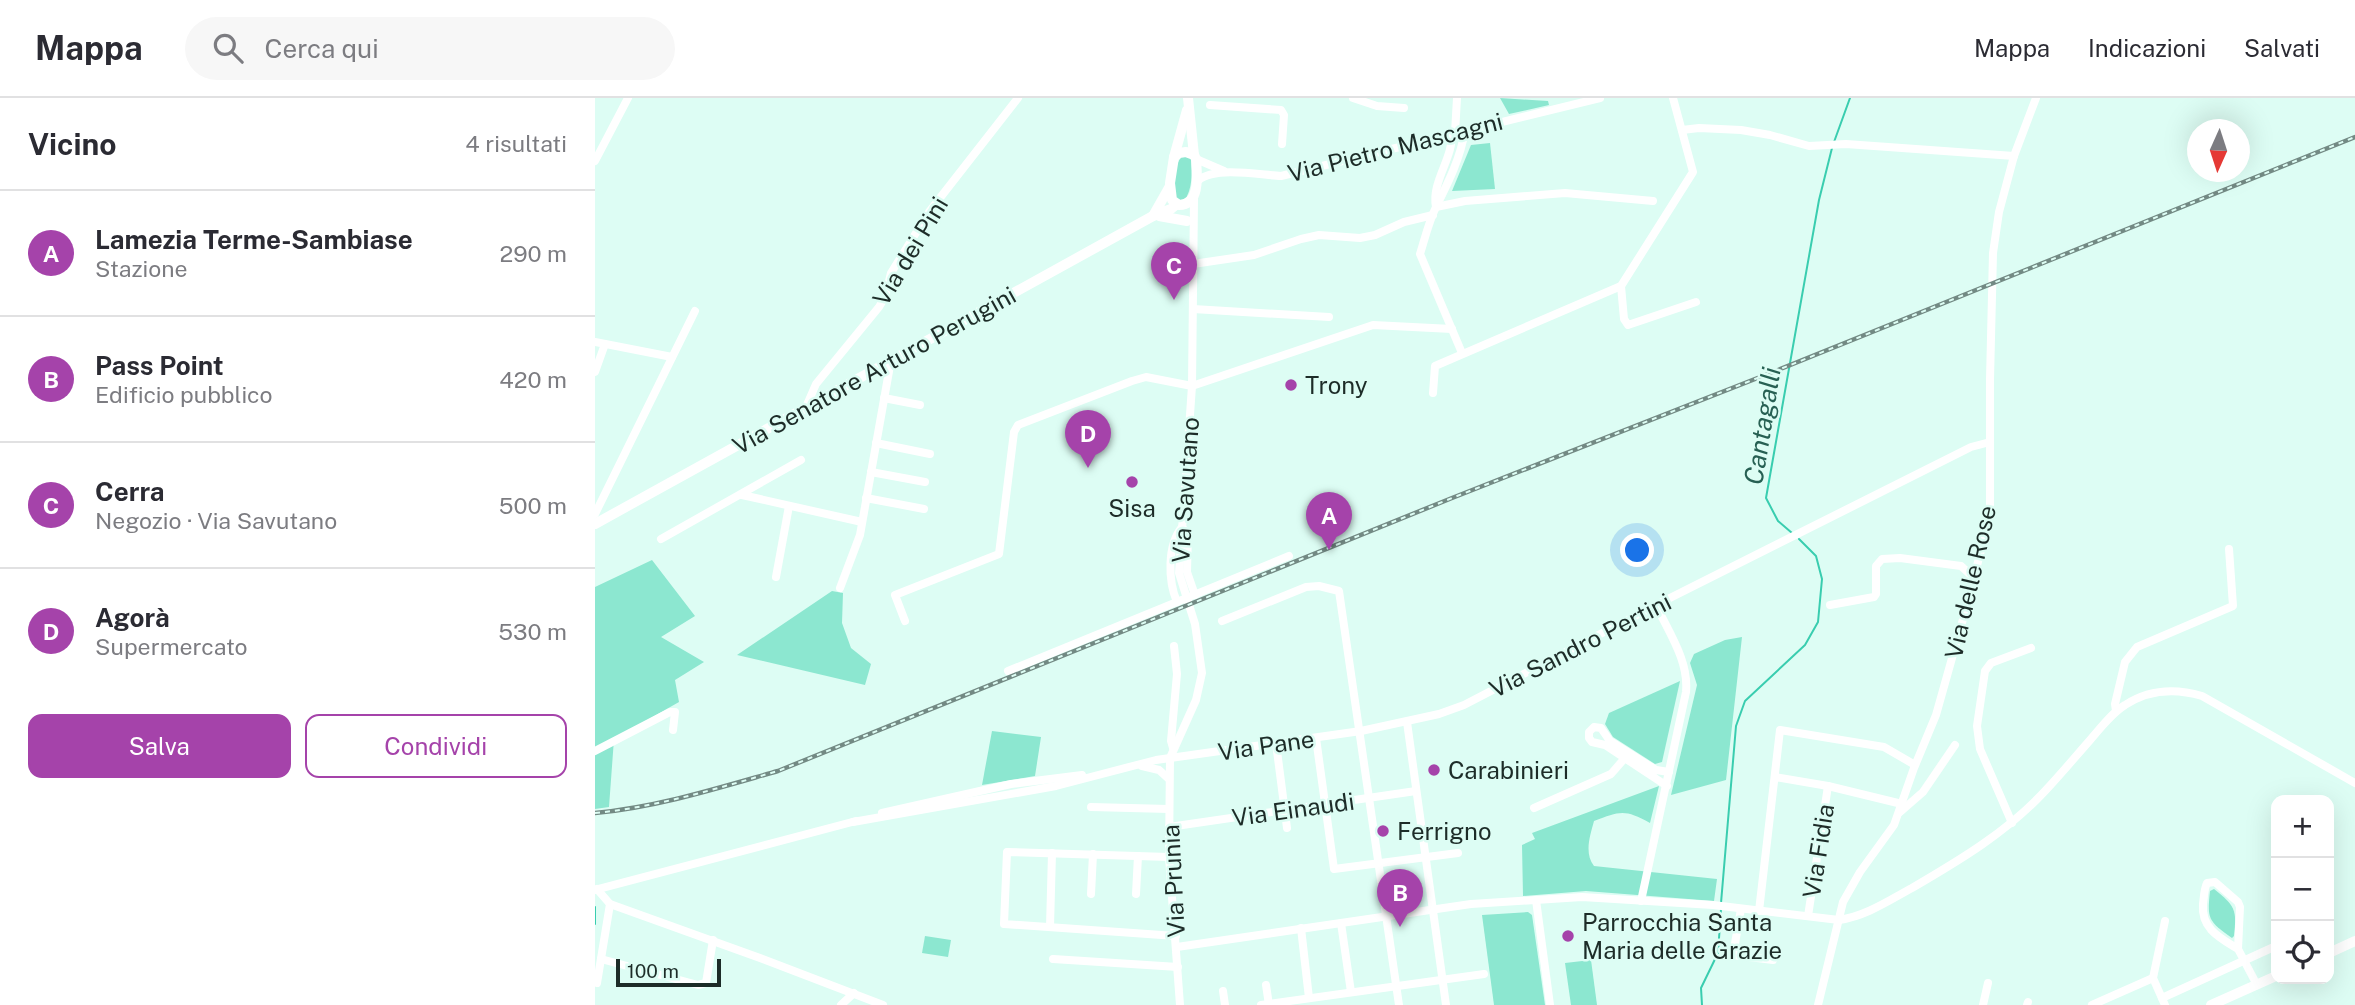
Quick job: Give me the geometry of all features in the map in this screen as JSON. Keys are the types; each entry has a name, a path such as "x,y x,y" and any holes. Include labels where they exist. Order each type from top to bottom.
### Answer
{"street":[{"path":"595,161 628,98"},
{"name":"Via dei Pini","path":"806,407 816,384 879,307 885,297 891,273 929,212 1018,98"},
{"path":"1258,108 1259,98"},
{"path":"1353,98 1377,106 1403,108"},
{"path":"1434,211 1434,197 1453,144 1457,98"},
{"name":"Via Pietro Mascagni","path":"1230,173 1280,176 1600,98"},
{"path":"1433,393 1435,366 1621,286 1692,174 1693,169 1673,98"},
{"name":"Via delle Rose","path":"1818,1005 1843,902 1860,872 1895,825 1915,765 1936,715 1974,578 1990,505 1993,253 1999,212 2014,156 2036,98"},
{"path":"1189,101 1195,157 1194,199"},
{"path":"1189,101 1174,157 1170,186 1172,200 1178,205 1194,239"},
{"path":"1210,105 1284,112 1282,144"},
{"path":"1462,354 1420,254 1434,211 1462,146 1465,130"},
{"path":"1682,130 1741,130 1809,145 1838,144 2014,156"},
{"path":"1174,157 1186,152 1212,167 1230,173"},
{"path":"1196,183 1207,174 1230,173"},
{"path":"1170,186 1153,216 1187,221"},
{"path":"1193,264 1254,256 1319,235 1360,238 1375,235 1465,201 1565,193 1653,201"},
{"name":"Via Senatore Arturo Perugini","path":"595,520 1153,216 1194,199"},
{"name":"Via Savutano","path":"1173,748 1196,699 1202,673 1195,624 1179,573 1192,386 1194,199"},
{"path":"1621,286 1627,325 1696,302"},
{"path":"1193,309 1329,317"},
{"path":"595,520 695,311"},
{"path":"905,621 895,596 999,554 1014,432 1018,425 1146,377 1192,386 1373,326 1452,329"},
{"path":"595,342 672,357"},
{"path":"595,372 605,344"},
{"path":"840,588 860,535 891,360"},
{"path":"884,398 920,405"},
{"name":"Via Sandro Pertini","path":"1361,731 1439,714 1464,705 1971,447 1990,442"},
{"path":"876,443 930,454"},
{"path":"661,539 801,460"},
{"path":"871,472 925,482"},
{"path":"742,495 862,522"},
{"path":"866,498 924,509"},
{"path":"775,577 789,506"},
{"path":"1178,601 1172,581 1173,546 1175,536 1182,527 1188,534 1187,572 1193,595"},
{"path":"2116,711 2115,704 2125,662 2137,647 2233,606 2229,549"},
{"path":"1008,671 1289,556"},
{"path":"1830,605 1874,597 1876,566 1882,559 1900,558 1961,565 1974,578"},
{"path":"1221,621 1306,587 1319,586 1339,591 1399,1005"},
{"path":"1641,901 1667,786 1687,678 1683,661 1656,605"},
{"path":"1173,748 1171,741 1177,674 1174,646"},
{"path":"2012,823 1980,749 1978,715 1985,671 1991,663 2031,648"},
{"path":"1177,947 1471,904 1583,897 1713,905 1839,920 1855,918 1948,867 1996,836 2044,792 2116,711 2152,693 2177,690 2202,696 2355,783"},
{"path":"595,751 670,712 675,712 673,730"},
{"path":"1407,722 1446,1005"},
{"path":"1667,786 1605,745 1590,741 1588,736 1591,729 1601,728 1610,741 1656,770 1669,772"},
{"path":"1759,911 1780,730 1884,747 1915,765"},
{"name":"Via Pane","path":"596,889 853,822 1055,786 1170,758 1361,731"},
{"path":"1179,736 1178,745 1181,751 1193,755"},
{"path":"1316,738 1334,869 1458,853"},
{"path":"1276,743 1287,828"},
{"path":"1898,814 1923,792 1955,745"},
{"name":"Via Prunia","path":"1173,748 1170,758 1169,857 1180,1005"},
{"path":"1534,808 1611,774 1624,759"},
{"path":"1136,766 1152,767 1170,779"},
{"path":"1775,777 1828,786 1902,804"},
{"name":"Via Fidia","path":"1808,916 1828,786"},
{"name":"Via Einaudi","path":"1169,827 1416,791"},
{"path":"1091,807 1169,809"},
{"path":"1169,857 1007,852 1004,924 1176,936"},
{"path":"1050,927 1052,853"},
{"path":"1091,894 1093,854"},
{"path":"1136,894 1137,856"},
{"path":"2238,949 2241,907 2215,882 2207,883 2203,911 2205,922 2214,933 2238,949 2257,985"},
{"path":"596,889 610,904 883,1005"},
{"path":"1536,900 1551,1005"},
{"path":"597,984 610,904"},
{"path":"1737,908 1733,955 1773,960"},
{"path":"2165,921 2153,978 2164,1002 2271,948"},
{"path":"1341,923 1351,992"},
{"path":"1301,929 1314,1000"},
{"path":"601,959 698,985 706,983 713,940"},
{"path":"2334,951 2355,941"},
{"path":"1053,959 1178,967"},
{"path":"1266,985 1266,1005 1484,974"},
{"path":"2092,1005 2153,978"},
{"path":"2211,1005 2271,978"},
{"path":"1983,1005 1987,983"},
{"path":"1223,991 1225,1005"},
{"path":"841,1005 854,993"}],"green space":[{"path":"1500,98 1548,101 1549,105 1509,114"},
{"path":"1490,143 1495,189 1452,191 1471,145"},
{"path":"1182,156 1191,158 1192,175 1184,202 1176,199 1174,188 1175,171"},
{"path":"652,560 695,616 661,637 704,662 675,680 679,702 614,739 609,807 595,809 595,587"},
{"path":"832,591 843,593 842,623 851,648 871,664 865,685 737,655"},
{"path":"1742,637 1726,780 1671,795 1697,685 1690,663 1694,654 1725,640"},
{"path":"1680,681 1662,762 1655,764 1613,737 1605,724 1609,713"},
{"path":"992,731 1041,737 1035,776 982,785"},
{"path":"1659,786 1650,823 1634,815 1622,813 1594,821 1589,844 1591,861 1594,866 1717,879 1714,901 1586,891 1523,896 1522,845 1535,839 1532,833"},
{"path":"2214,889 2230,904 2235,914 2232,938 2214,923 2209,914 2210,891"},
{"path":"1528,912 1532,915 1545,1005 1494,1005 1482,915"},
{"path":"925,936 951,940 948,957 922,953"},
{"path":"1591,960 1597,1005 1571,1005 1565,963"}],"waterway":[{"name":"Cantagalli","path":"1834,142 1850,98"},
{"name":"Cantagalli","path":"1792,533 1778,521 1766,498 1819,200 1832,148"},
{"name":"Cantagalli","path":"1721,903 1736,726 1745,701 1805,645 1818,622 1822,579 1816,556 1799,539"},
{"path":"595,907 595,924"},
{"name":"Cantagalli","path":"1702,1005 1701,988 1718,953 1721,909"}],"railway":[{"path":"595,813 665,802 778,771 2355,137"}],"place":[{"name":"Cerra","path":"1174,300"},
{"name":"Trony","path":"1291,385"},
{"name":"Agorà","path":"1088,468"},
{"name":"Sisa","path":"1132,482"},
{"name":"Lamezia Terme-Sambiase","path":"1329,550"},
{"name":"Carabinieri","path":"1434,770"},
{"name":"Ferrigno","path":"1383,831"},
{"name":"Pass Point","path":"1400,927"},
{"name":"Parrocchia Santa Maria delle Grazie","path":"1568,936"}]}
